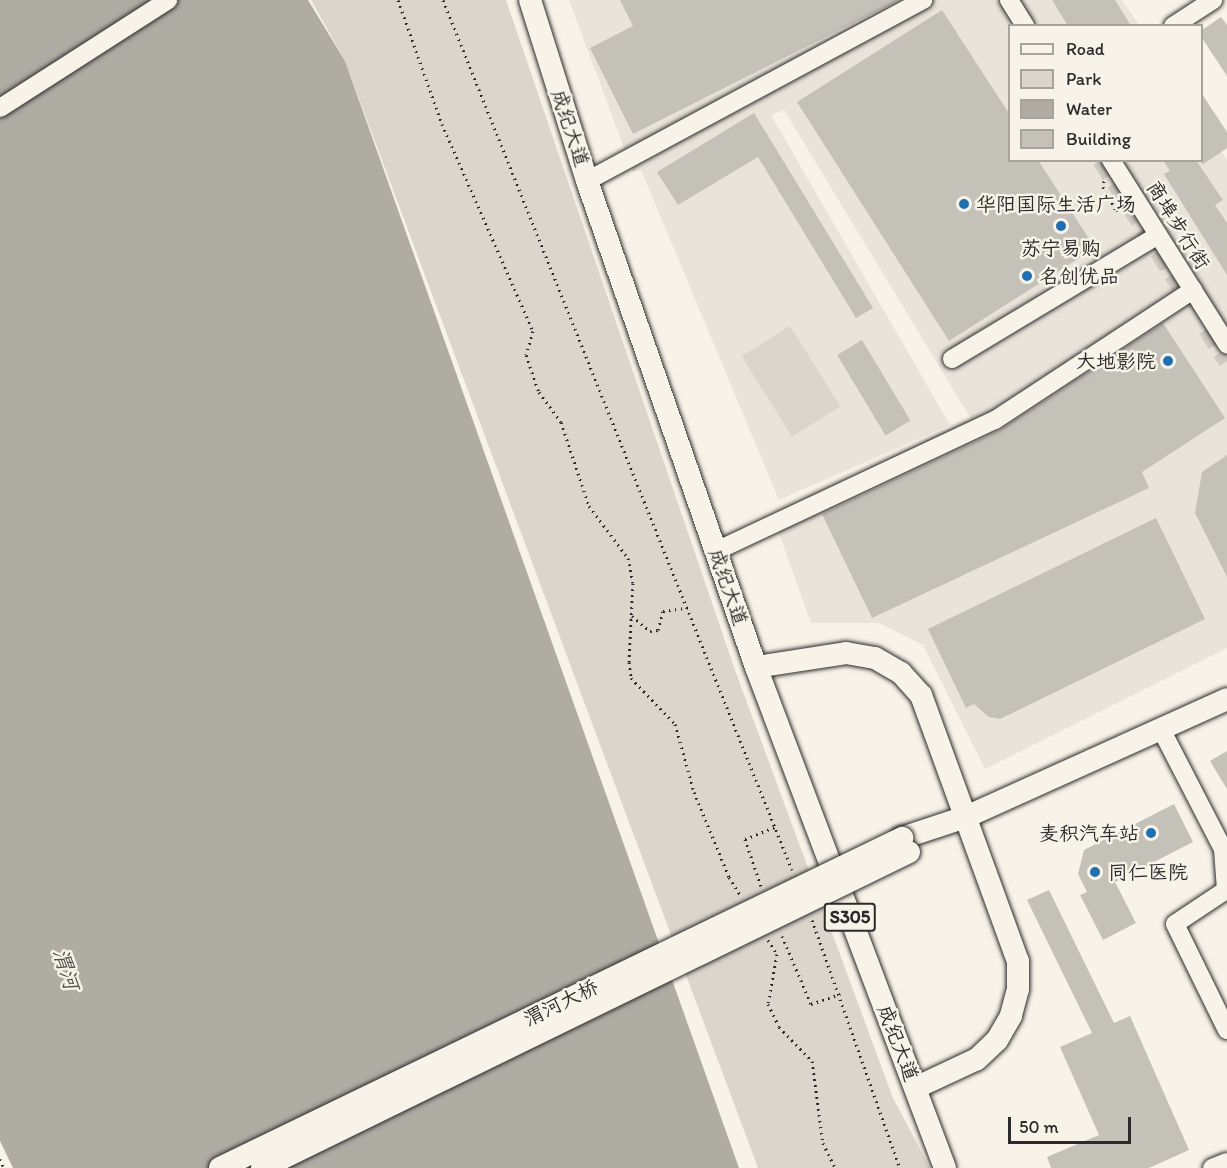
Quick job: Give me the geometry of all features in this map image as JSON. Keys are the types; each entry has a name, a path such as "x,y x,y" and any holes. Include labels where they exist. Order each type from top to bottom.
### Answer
{"main road":[{"name":"成纪大道","path":"530,0 587,181 756,667 945,1168"},
{"path":"756,667 846,653 875,658 901,673 921,695 1017,961 1018,989 1011,1016 984,1052 915,1088"},
{"path":"905,845 1227,699"},
{"name":"渭河大桥","path":"220,1168 905,845"},
{"name":"渭河大桥","path":"262,1168 905,845"}],"street":[{"path":"0,108 168,0"},
{"path":"587,181 922,0"},
{"path":"1009,0 1024,24"},
{"path":"1176,24 1213,0"},
{"name":"商埠步行街","path":"1112,162 1227,344"},
{"path":"952,359 1158,235"},
{"path":"716,551 994,420 1193,290"},
{"path":"1161,729 1223,849 1226,890 1175,924 1227,1030"},
{"path":"1212,1168 1227,1162"}],"path":[{"path":"398,0 442,124 532,331 526,355 539,392 561,423 589,506 627,558 633,583 631,678 675,724"},
{"path":"443,0 690,607 797,881"},
{"path":"632,616 650,632 658,630 663,611 690,607"},
{"path":"741,897 762,887 745,839 776,826"},
{"path":"810,914 900,1168"},
{"path":"770,943 782,936 811,1004 840,994"},
{"path":"0,1159 4,1168"}],"shaded area":[{"path":"569,0 1122,0 1138,24 1008,24 1008,162 1203,162 1203,124 1227,160 1227,648 985,769 923,645 879,623 811,623 772,514 971,419 784,110 771,115 950,425 779,500 641,170 633,172"}],"green space":[{"path":"311,0 506,0 735,670 893,1098 930,1168 758,1168 345,61"},
{"path":"790,326 840,407 792,437 742,356"}],"water":[{"name":"渭河","path":"0,0 308,0 345,61 739,1168 13,1168 0,1141"}],"building":[{"path":"620,0 899,0 633,134 590,48 633,26"},
{"path":"1052,0 1115,0 1130,24 1067,24"},
{"name":"华阳国际生活广场","path":"942,10 1008,112 1008,162 1039,162 1095,248 949,341 797,102"},
{"path":"1221,17 1227,25 1227,76 1203,40 1203,29"},
{"path":"1203,96 1227,132 1227,148 1202,165"},
{"path":"754,113 873,308 856,318 758,157 678,205 657,172"},
{"path":"1164,162 1197,162 1223,200 1215,205 1227,223 1227,275 1164,174 1170,171"},
{"path":"1163,323 1225,418 1142,472 1149,488 872,618 822,514 1000,430"},
{"path":"862,340 910,421 886,436 837,355"},
{"path":"1227,455 1227,577 1195,513 1202,472"},
{"path":"1156,518 1205,619 1000,719 989,717 974,704 966,708 928,629"},
{"path":"1227,751 1227,789 1210,761"},
{"path":"1174,804 1193,842 1115,882 1136,923 1103,940 1080,895 1087,892 1078,874 1084,850"},
{"path":"1049,890 1114,1023 1130,1016 1189,1150 1149,1168 1051,1168 1047,1157 1099,1135 1060,1047 1092,1033 1027,900"}],"tunnel":[{"path":"1102,162 1180,286"},
{"path":"1207,329 1227,361"}],"place":[{"name":"华阳国际生活广场","path":"964,204"},
{"name":"苏宁易购","path":"1061,226"},
{"name":"名创优品","path":"1027,276"},
{"name":"大地影院","path":"1168,361"},
{"name":"麦积汽车站","path":"1151,833"},
{"name":"同仁医院","path":"1095,872"}]}
